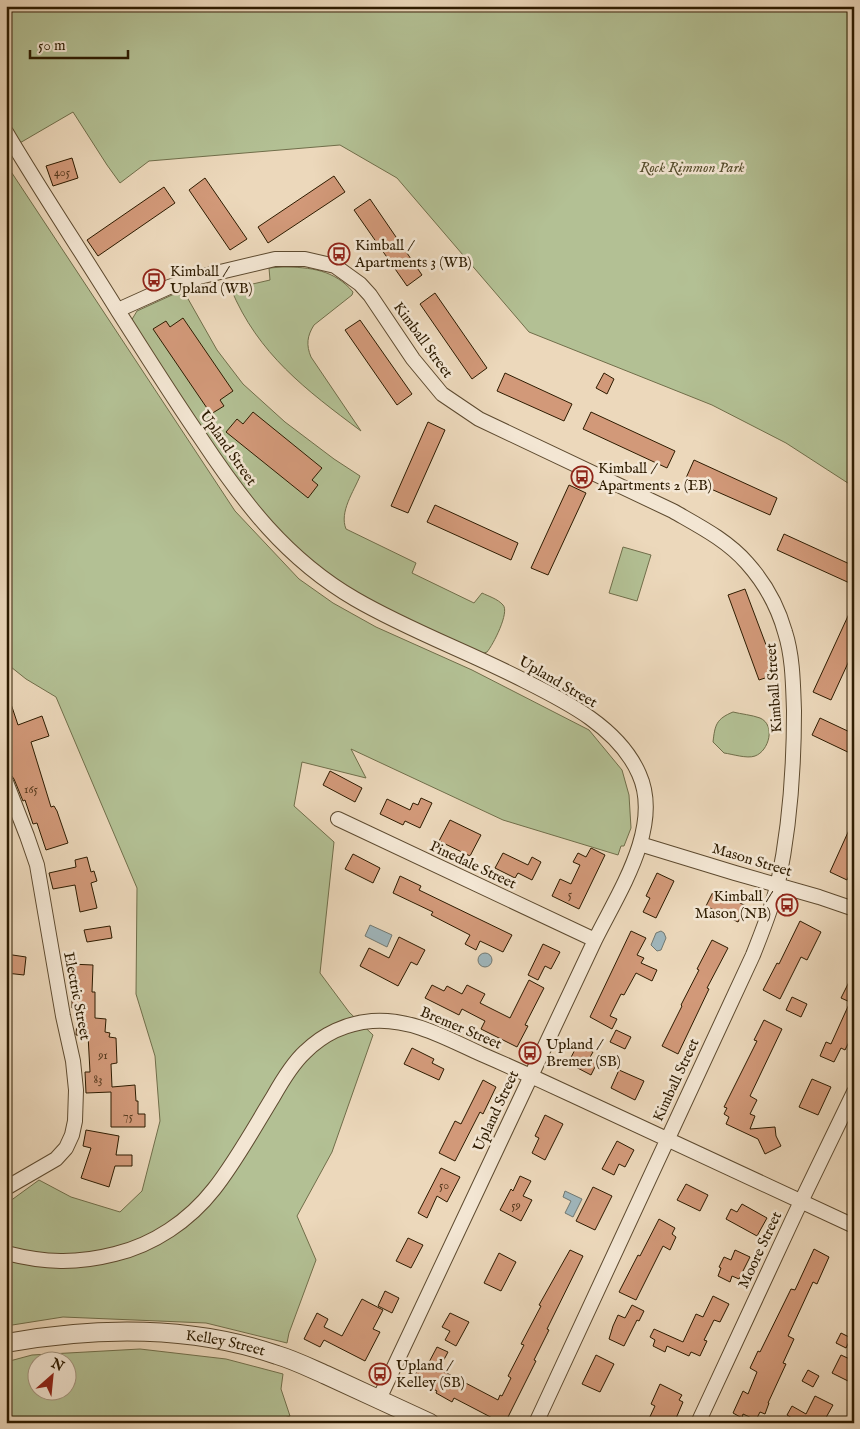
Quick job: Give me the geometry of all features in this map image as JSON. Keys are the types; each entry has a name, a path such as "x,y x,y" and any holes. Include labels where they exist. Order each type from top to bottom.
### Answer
{"street":[{"name":"Upland Street","path":"6,132 155,371 232,484 260,520 304,563 328,582 380,613 491,663 560,698 587,715 610,735 640,774 644,790 644,822 640,844 631,869 595,940 380,1400"},
{"name":"Kimball Street","path":"118,310 169,287 199,277 275,260 305,259 335,266 360,284 370,295 413,359 442,394 479,420 664,507 700,526 737,553 757,576 773,602 785,631 791,661 794,735 787,834 777,885 752,955 536,1423"},
{"name":"Electric Street","path":"6,782 28,836 36,865 73,1061 76,1106 72,1135 66,1148 56,1159 6,1188"},
{"name":"Pinedale Street","path":"338,820 595,940"},
{"name":"Mason Street","path":"640,844 854,909"},
{"name":"Bremer Street","path":"6,1253 30,1259 61,1262 93,1260 139,1246 180,1224 202,1203 221,1179 295,1063 316,1042 343,1027 359,1022 374,1021 404,1022 418,1026 531,1076 854,1226"},
{"name":"Moore Street","path":"698,1423 800,1202 854,1092"},
{"name":"Kelley Street","path":"6,1344 56,1335 96,1333 143,1332 190,1335 248,1346 278,1355 430,1423"}],"green space":[{"name":"Rock Rimmon Park","path":"6,6 854,6 854,487 786,443 712,405 529,332 397,178 340,145 149,161 120,183 73,112 6,151"},
{"path":"6,164 235,511 299,579 333,603 376,627 472,670 589,730 622,770 629,795 631,828 624,846 621,846 618,855 503,820 351,749 366,778 302,762 294,806 334,842 320,973 349,1012 373,1035 332,1152 297,1216 316,1260 287,1343 206,1323 63,1317 6,1326 6,1204 39,1180 71,1197 120,1212 142,1191 160,1121 155,1056 136,994 137,888 56,697 26,679 6,663"},
{"path":"269,268 312,269 330,274 353,292 352,295 314,325 310,333 308,348 311,357 361,431 321,401 269,352 242,312 231,289 270,280"},
{"path":"183,290 217,350 243,384 285,422 360,476 344,516 346,529 416,563 412,573 474,603 482,593 496,599 503,605 505,609 503,621 497,636 487,652 481,654 386,610 349,589 316,567 283,537 244,493 131,321 137,311"},
{"path":"623,547 651,555 637,601 609,593"},
{"path":"733,712 760,718 768,726 769,738 767,744 755,756 748,757 724,753 713,742 717,723 723,717"},
{"path":"140,1349 226,1359 283,1374 281,1389 290,1416 270,1423 6,1423 6,1362 28,1356 28,1402 78,1402 78,1352"}],"water":[{"path":"370,925 392,935 387,947 365,936"},
{"path":"661,931 666,938 661,950 657,951 651,945 656,933"},
{"path":"482,953 488,953 492,960 488,967 482,967 478,963 478,957"},
{"path":"565,1191 582,1199 573,1217 565,1213 571,1201 563,1197"}],"building":[{"path":"72,158 78,178 53,186 46,166"},
{"path":"334,176 345,192 268,243 258,227"},
{"path":"205,178 247,239 230,250 189,190"},
{"path":"164,187 175,203 98,256 87,240"},
{"path":"370,199 422,275 407,286 354,210"},
{"path":"435,293 487,368 472,379 420,304"},
{"path":"183,318 233,391 220,400 224,406 211,414 153,329 166,321 170,327"},
{"path":"360,320 412,394 397,405 345,330"},
{"path":"505,373 572,404 564,421 497,391"},
{"path":"604,373 614,379 607,394 596,388"},
{"path":"253,412 322,468 312,480 318,485 308,498 226,432 237,419 243,424"},
{"path":"591,412 675,451 667,468 583,429"},
{"path":"428,422 445,430 408,513 391,506"},
{"path":"694,460 777,498 770,515 686,478"},
{"path":"569,485 586,493 548,575 531,568"},
{"path":"435,505 518,543 511,560 427,522"},
{"path":"784,534 854,566 854,585 777,550"},
{"path":"745,589 777,674 759,680 728,595"},
{"path":"854,603 854,650 831,700 813,692"},
{"path":"6,695 8,695 18,725 42,716 49,736 31,742 51,807 54,806 57,811 68,843 46,850 37,823 33,824 25,800 23,801 11,775 6,761"},
{"path":"820,718 854,734 854,755 812,735"},
{"path":"330,771 362,788 355,802 323,785"},
{"path":"421,798 432,803 420,828 405,821 403,825 380,814 387,799 410,810 413,803 418,805"},
{"path":"854,819 854,864 847,880 830,872"},
{"path":"450,820 481,835 470,856 439,841"},
{"path":"591,848 605,855 579,909 552,896 560,879 571,884 580,865 573,862 578,853 586,857"},
{"path":"503,853 528,865 532,857 541,862 532,880 518,873 515,878 495,868"},
{"path":"353,854 380,868 373,883 345,869"},
{"path":"87,857 91,872 94,871 97,881 91,883 97,908 80,912 75,885 53,889 49,873 76,867 75,860"},
{"path":"657,873 674,881 656,918 643,912 650,898 646,896"},
{"path":"400,876 421,886 419,890 512,935 503,952 480,941 476,950 465,944 470,935 431,915 433,912 393,893"},
{"path":"714,890 746,906 738,922 706,906"},
{"path":"800,921 821,932 807,960 801,957 780,999 763,990 777,963 779,964"},
{"path":"110,926 112,938 87,942 84,930"},
{"path":"631,931 646,938 637,955 644,958 641,963 657,970 652,981 636,973 624,995 621,994 610,1016 617,1019 612,1029 590,1017"},
{"path":"399,937 425,950 417,965 411,962 398,986 360,966 369,948 389,958"},
{"path":"712,940 728,948 707,988 709,989 678,1054 662,1046"},
{"path":"543,944 560,952 551,969 545,966 538,980 528,975"},
{"path":"6,954 26,957 24,975 6,973"},
{"path":"70,964 93,965 92,992 95,992 95,1018 106,1019 105,1032 110,1033 109,1037 116,1038 117,1063 111,1064 112,1087 135,1085 138,1114 145,1114 145,1127 111,1127 111,1092 86,1093 85,1072 90,1072 88,1035 76,1035 78,1008 72,1008"},
{"path":"854,972 854,1032 845,1050 841,1048 834,1062 820,1056 826,1042 831,1044 850,1002 841,998"},
{"path":"529,980 544,988 525,1025 528,1026 517,1047 481,1029 485,1021 462,1009 459,1015 425,998 432,985 444,991 447,986 462,994 467,985 485,994 480,1003 510,1018"},
{"path":"792,997 807,1004 801,1017 786,1010"},
{"path":"764,1020 782,1029 750,1096 757,1100 750,1114 755,1116 750,1129 775,1127 776,1136 781,1146 765,1154 758,1139 726,1124 729,1117 724,1114 727,1108 724,1107 757,1041 754,1040"},
{"path":"616,1030 631,1037 625,1049 610,1042"},
{"path":"578,1044 593,1052 589,1059 597,1063 591,1075 568,1063"},
{"path":"412,1048 434,1059 432,1063 444,1069 439,1080 404,1064"},
{"path":"619,1070 644,1081 635,1100 611,1088"},
{"path":"812,1079 831,1087 818,1115 799,1107"},
{"path":"483,1080 496,1087 483,1114 480,1112 455,1161 439,1153 455,1121 461,1124"},
{"path":"545,1115 563,1124 545,1160 532,1153 539,1138 535,1136"},
{"path":"86,1130 119,1136 116,1155 132,1155 132,1166 115,1166 109,1187 81,1178 91,1148 83,1146"},
{"path":"617,1141 634,1150 625,1167 619,1164 614,1175 602,1169"},
{"path":"441,1168 460,1177 447,1202 437,1196 427,1218 418,1213"},
{"path":"520,1176 531,1181 523,1196 532,1200 521,1221 500,1210 511,1189 513,1191"},
{"path":"686,1184 708,1195 700,1211 677,1200"},
{"path":"593,1187 612,1196 595,1230 576,1221"},
{"path":"742,1204 767,1218 757,1236 726,1219 731,1209 737,1212"},
{"path":"659,1219 675,1228 672,1234 676,1237 670,1250 663,1246 636,1300 619,1292"},
{"path":"408,1238 423,1245 411,1268 396,1261"},
{"path":"814,1249 829,1257 817,1284 813,1282 788,1336 794,1339 783,1363 786,1364 765,1414 760,1412 756,1420 743,1414 742,1418 733,1413 743,1391 748,1394 757,1372 750,1368 758,1351 760,1352 791,1289 795,1290"},
{"path":"570,1250 583,1256 547,1329 549,1330 534,1360 536,1361 505,1423 454,1398 452,1402 436,1393 437,1391 413,1379 422,1363 427,1366 437,1347 448,1352 439,1369 498,1400 511,1378 508,1376 524,1345 521,1344 541,1306 539,1305"},
{"path":"735,1250 750,1257 739,1279 732,1276 730,1282 718,1276 721,1268 719,1267 724,1257 731,1260"},
{"path":"499,1253 516,1262 501,1291 484,1283"},
{"path":"385,1291 399,1298 392,1313 378,1306"},
{"path":"713,1296 729,1304 720,1322 714,1320 704,1340 707,1341 700,1356 691,1352 689,1356 667,1346 665,1352 653,1346 655,1340 650,1337 654,1329 683,1342 696,1314 703,1317"},
{"path":"362,1299 383,1310 373,1329 380,1332 365,1361 324,1340 320,1347 304,1339 317,1313 328,1319 324,1327 342,1336"},
{"path":"632,1305 644,1311 639,1321 637,1320 624,1346 609,1339 618,1315 625,1318"},
{"path":"450,1313 469,1322 456,1346 445,1340 450,1331 442,1327"},
{"path":"841,1333 851,1338 846,1348 836,1343"},
{"path":"596,1355 614,1364 600,1392 582,1384"},
{"path":"841,1355 854,1361 854,1384 832,1373"},
{"path":"808,1370 819,1376 813,1387 802,1381"},
{"path":"660,1384 682,1395 679,1400 683,1402 674,1423 647,1423 655,1406 651,1404"},
{"path":"815,1396 833,1405 823,1423 800,1423 787,1415 792,1406 806,1414"}],"place":[{"name":"Kimball / Apartments 3 (WB)","path":"339,254"},
{"name":"Kimball / Upland (WB)","path":"154,280"},
{"name":"Kimball / Apartments 2 (EB)","path":"582,477"},
{"name":"Kimball / Mason (NB)","path":"787,905"},
{"name":"Upland / Bremer (SB)","path":"530,1053"},
{"name":"Upland / Kelley (SB)","path":"380,1374"}]}
